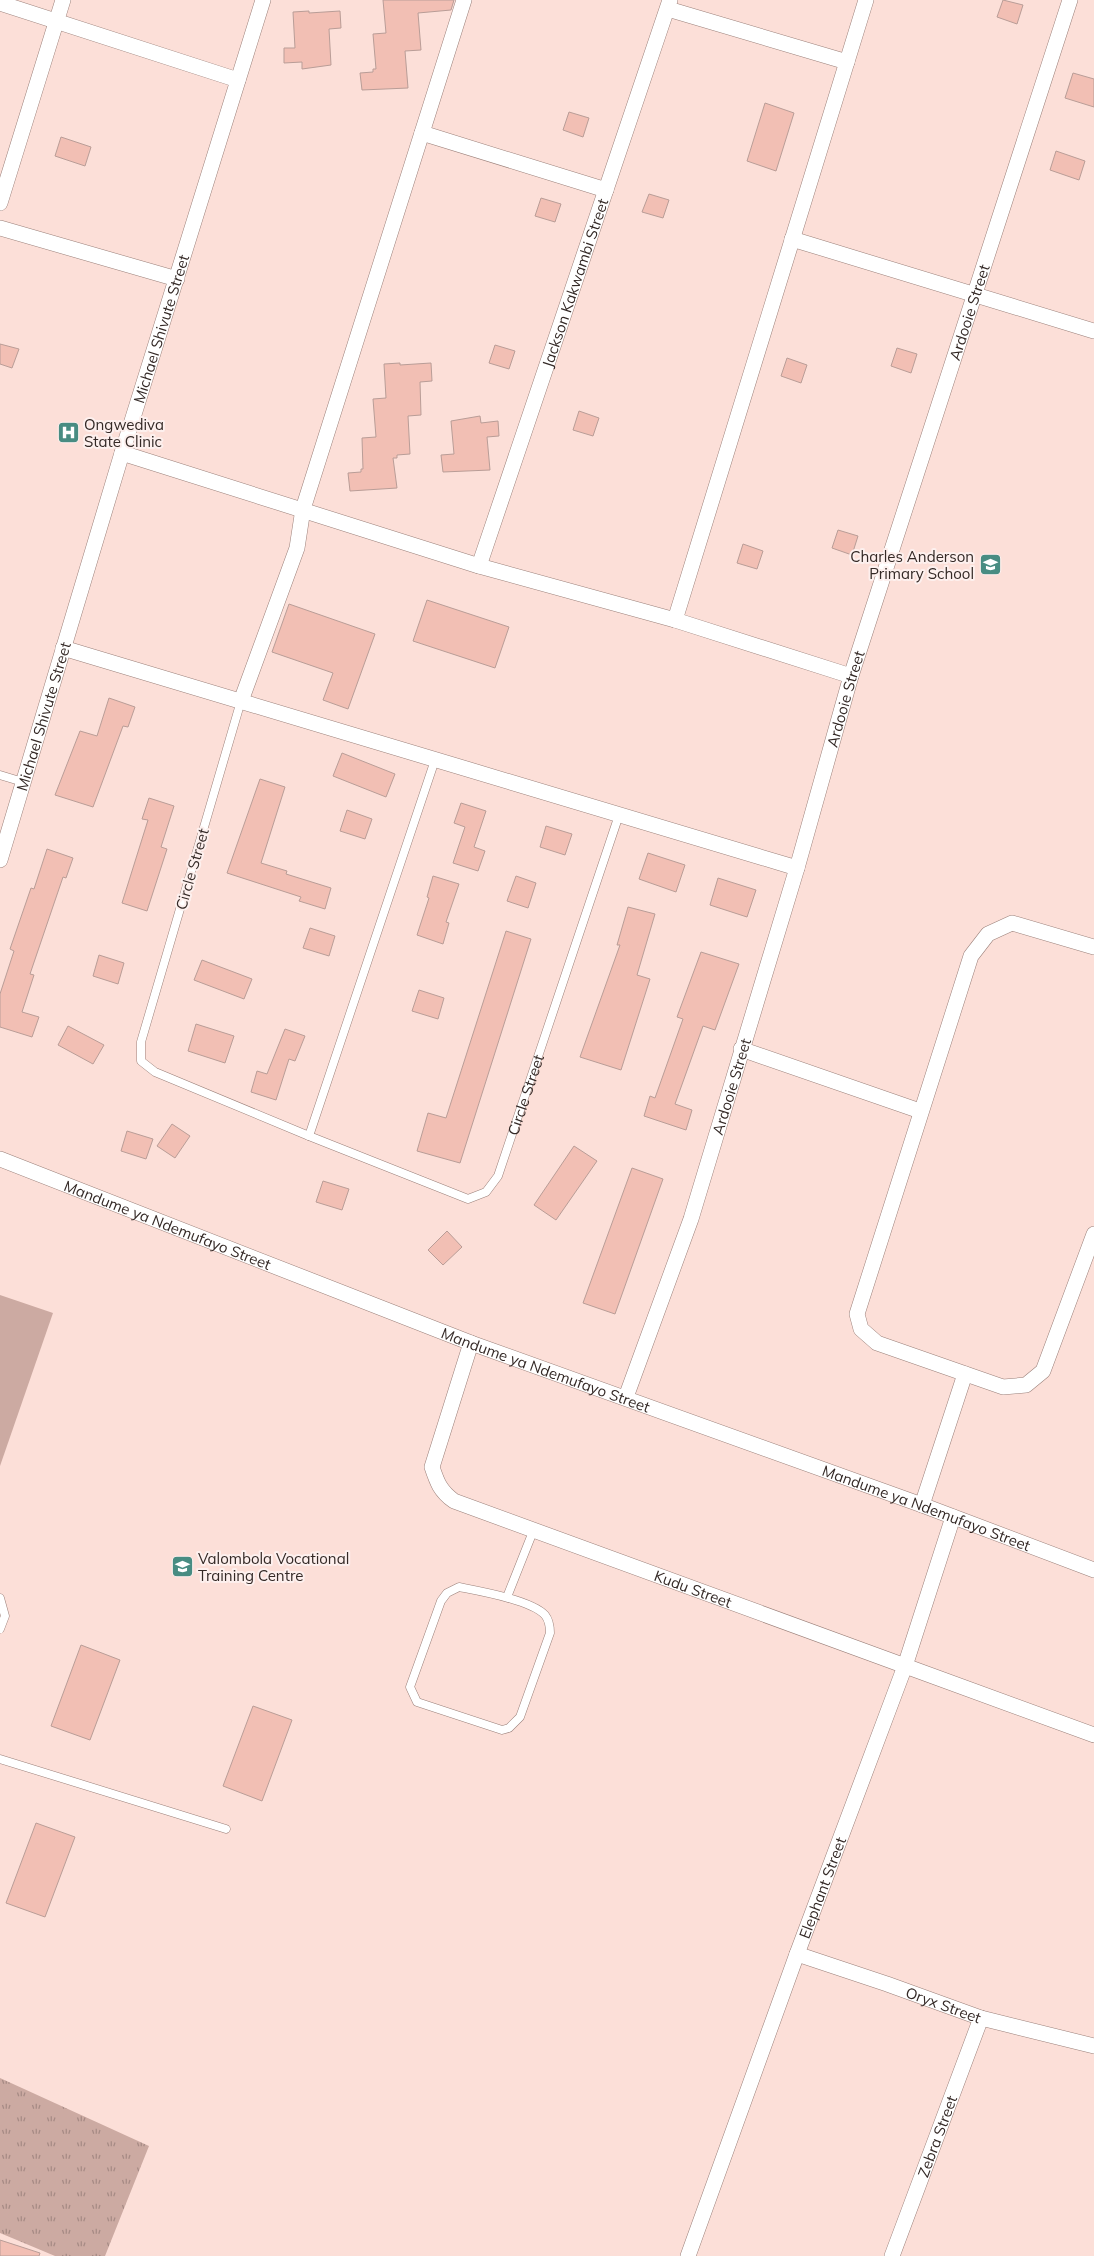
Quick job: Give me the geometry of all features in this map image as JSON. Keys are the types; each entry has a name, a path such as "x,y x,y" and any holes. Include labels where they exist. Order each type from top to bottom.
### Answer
{"street":[{"path":"0,203 63,0"},
{"name":"Michael Shivute Street","path":"0,860 122,453 263,0"},
{"path":"241,702 297,548 303,509 464,0"},
{"path":"675,620 866,0"},
{"name":"Ardooie Street","path":"626,1398 691,1219 797,868 851,676 1070,0"},
{"path":"0,3 238,80"},
{"path":"669,4 847,62"},
{"name":"Jackson Kakwambi Street","path":"479,566 669,4"},
{"path":"422,133 606,190"},
{"path":"0,228 177,278"},
{"path":"792,240 1094,331"},
{"path":"122,453 479,566 675,620 851,676"},
{"path":"63,648 797,868"},
{"path":"1094,947 1012,923 988,934 970,956 857,1314 861,1329 877,1343 1003,1387 1026,1385 1043,1371 1094,1234"},
{"path":"741,1049 920,1111"},
{"name":"Mandume ya Ndemufayo Street","path":"0,1159 471,1343 922,1505 1094,1570"},
{"name":"Kudu Street","path":"471,1343 432,1466 438,1486 443,1494 454,1501 1094,1735"},
{"path":"922,1505 965,1374"},
{"name":"Elephant Street","path":"688,2256 797,1954 905,1666 953,1517"},
{"name":"Oryx Street","path":"797,1954 981,2018 1094,2046"},
{"name":"Zebra Street","path":"892,2256 981,2018"}],"lane":[{"name":"Circle Street","path":"241,702 141,1042 141,1061 155,1072 309,1136 468,1198 486,1192 498,1176 619,815"},
{"path":"309,1136 436,760"},
{"path":"0,775 23,782"},
{"path":"507,1596 534,1530"},
{"path":"458,1588 507,1596 544,1613 550,1624 550,1633 520,1718 509,1728 502,1730 417,1702 410,1687 441,1600 447,1593 458,1588"},
{"path":"0,1598 5,1616 0,1629"},
{"path":"0,1758 226,1829"}],"green space":[{"path":"0,1295 53,1313 0,1466"},
{"path":"0,2078 149,2146 105,2256 55,2256 0,2233"}],"building":[{"path":"383,0 454,0 451,10 418,13 421,50 405,51 408,88 362,90 360,73 373,72 373,69 376,69 373,34 386,33"},
{"path":"1003,0 1023,5 1017,24 997,17"},
{"path":"309,11 309,13 340,11 341,28 329,29 331,65 302,69 302,62 284,63 284,48 295,48 293,12"},
{"path":"1073,73 1094,79 1094,107 1065,98"},
{"path":"765,103 794,113 776,171 747,161"},
{"path":"569,112 589,118 583,137 563,130"},
{"path":"61,137 91,147 85,166 55,156"},
{"path":"1056,151 1085,161 1079,180 1050,170"},
{"path":"649,194 669,200 663,218 642,212"},
{"path":"541,198 561,204 555,222 535,216"},
{"path":"0,344 19,349 12,368 0,364"},
{"path":"495,345 515,351 509,369 489,363"},
{"path":"897,348 917,354 911,373 891,366"},
{"path":"787,358 807,365 801,383 781,376"},
{"path":"400,363 400,365 431,363 432,381 420,382 421,415 408,416 410,454 397,455 397,458 393,458 397,488 350,491 348,473 361,472 361,469 363,469 362,438 376,437 373,399 386,398 384,364"},
{"path":"579,411 599,418 593,436 573,430"},
{"path":"480,416 481,423 498,421 499,436 487,437 490,470 443,472 441,455 454,454 451,421"},
{"path":"838,530 858,536 852,555 832,548"},
{"path":"743,544 763,551 757,569 737,563"},
{"path":"427,600 509,627 495,668 413,641"},
{"path":"289,604 375,634 348,709 323,700 333,673 272,652"},
{"path":"109,698 135,707 128,727 123,726 93,807 55,795 80,731 97,736"},
{"path":"342,753 395,774 386,797 333,776"},
{"path":"260,779 285,787 261,863 287,871 286,874 331,888 325,909 299,901 301,897 227,873"},
{"path":"149,798 174,806 161,847 167,849 147,911 122,903 148,820 142,819"},
{"path":"461,803 486,811 474,847 485,851 478,871 453,863 465,827 454,823"},
{"path":"347,810 372,819 365,839 340,831"},
{"path":"546,826 572,834 565,855 540,847"},
{"path":"47,849 73,858 66,878 63,877 30,974 34,975 22,1012 39,1017 32,1037 0,1027 0,994 14,951 10,949 31,888 34,889"},
{"path":"648,853 685,865 676,892 639,879"},
{"path":"433,876 459,884 446,922 449,923 443,944 417,935 429,898 427,897"},
{"path":"516,876 536,883 528,908 507,901"},
{"path":"718,878 756,890 747,917 710,905"},
{"path":"628,907 655,914 637,975 650,979 621,1070 580,1057 620,945 617,945"},
{"path":"310,928 335,936 329,956 303,948"},
{"path":"506,931 531,939 460,1163 417,1151 428,1113 446,1118"},
{"path":"701,952 739,964 715,1030 703,1026 675,1104 692,1110 686,1130 644,1116 650,1096 655,1098 683,1019 677,1017"},
{"path":"99,955 124,963 118,984 93,976"},
{"path":"202,960 252,979 244,999 194,980"},
{"path":"419,990 444,998 438,1019 412,1011"},
{"path":"196,1024 234,1036 225,1063 188,1051"},
{"path":"68,1026 104,1045 93,1064 58,1045"},
{"path":"285,1029 305,1036 295,1061 289,1059 276,1100 251,1092 257,1071 267,1074"},
{"path":"172,1124 190,1136 175,1158 157,1146"},
{"path":"127,1131 153,1139 146,1159 121,1151"},
{"path":"574,1146 597,1161 556,1220 534,1205"},
{"path":"632,1168 663,1179 615,1314 583,1303"},
{"path":"323,1181 349,1189 342,1210 316,1202"},
{"path":"447,1231 462,1247 443,1265 428,1250"},
{"path":"81,1645 120,1660 90,1740 51,1726"},
{"path":"253,1706 292,1720 262,1801 223,1786"},
{"path":"36,1823 75,1837 45,1917 6,1903"},
{"path":"0,2240 40,2253 39,2256 0,2256"}],"place":[{"name":"Ongwediva State Clinic","path":"68,433"},
{"name":"Charles Anderson Primary School","path":"990,565"},
{"name":"Valombola Vocational Training Centre","path":"182,1567"}]}
